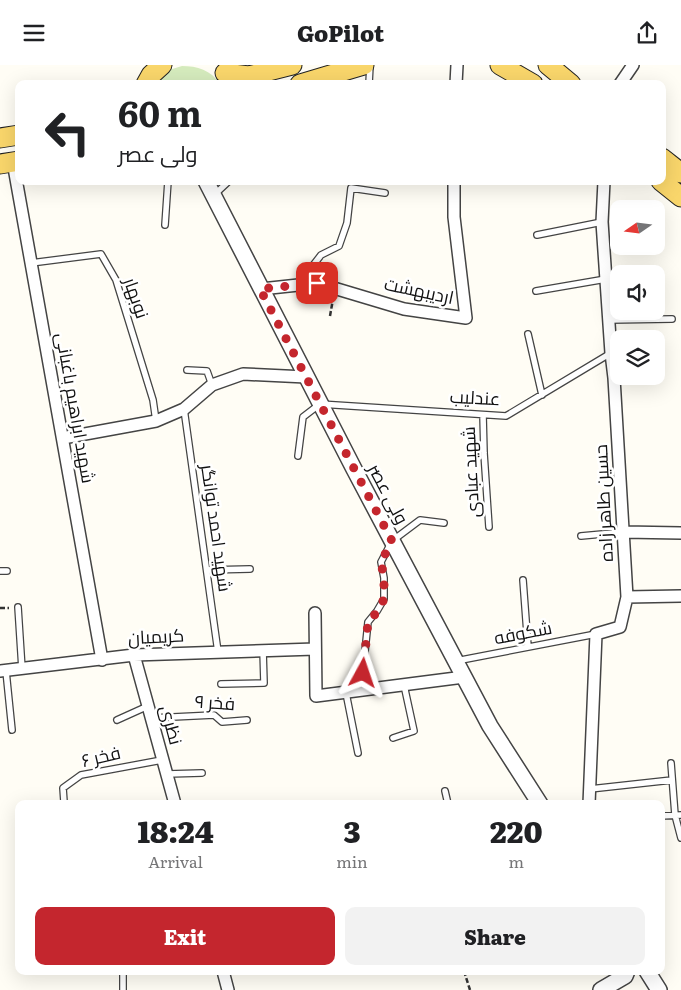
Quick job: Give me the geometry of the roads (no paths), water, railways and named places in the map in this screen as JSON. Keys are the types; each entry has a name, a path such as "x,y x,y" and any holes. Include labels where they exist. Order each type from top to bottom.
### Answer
{"main road":[{"path":"148,80 162,65"},
{"path":"224,74 249,76 292,65"},
{"path":"313,80 364,65"},
{"path":"500,65 525,80"},
{"path":"548,65 566,80"},
{"path":"0,138 15,136"},
{"path":"666,161 681,173"},
{"path":"666,185 681,197"}],"street":[{"path":"456,80 457,65"},
{"path":"623,80 633,65"},
{"name":"شهید ابراهیم باغبانی","path":"10,163 31,263 102,659"},
{"name":"اردیبهشت","path":"260,289 317,283 404,309 466,318 454,217 454,185"},
{"name":"حسین طاهر زاده","path":"604,185 602,221 610,342"},
{"name":"ولی عصر","path":"214,189 260,289 455,661 490,726 537,800"},
{"path":"62,438 156,421 184,409 212,385 243,374 306,377"},
{"name":"حسین طاهر زاده","path":"596,634 620,627 627,597 614,385"},
{"path":"624,532 681,533"},
{"path":"627,597 681,596"},
{"path":"315,613 316,697 464,677"},
{"path":"589,800 596,634"},
{"name":"کریمیان","path":"3,671 134,655 315,649"},
{"name":"نظری","path":"134,655 173,800"},
{"path":"224,975 228,990"},
{"path":"601,990 625,975"},
{"path":"650,975 659,990"}],"lane":[{"path":"369,80 370,65"},
{"path":"165,225 168,185"},
{"path":"317,283 311,268 321,255 339,246 347,223 351,188 385,193"},
{"path":"537,235 602,221"},
{"name":"نوبهار","path":"31,263 100,254 116,280 153,400 156,421"},
{"path":"536,291 606,279"},
{"path":"608,320 672,319"},
{"path":"528,333 542,395"},
{"name":"عندلیب","path":"320,404 506,416 610,354"},
{"path":"187,370 207,371 212,385"},
{"path":"298,456 303,417 320,404"},
{"name":"شهید احمد توانگر","path":"184,409 218,652"},
{"name":"شهید عبادی","path":"483,415 489,527"},
{"path":"361,690 368,622 378,611 384,599 384,578 381,562 392,541 420,521 444,523"},
{"path":"581,536 624,532"},
{"path":"207,570 250,569"},
{"path":"0,571 7,571"},
{"path":"523,580 528,647"},
{"path":"18,607 22,669"},
{"name":"شکوفه","path":"455,661 596,634"},
{"path":"221,683 264,683 263,650"},
{"path":"3,671 12,730"},
{"path":"393,738 414,731 404,685"},
{"path":"346,693 358,753"},
{"path":"117,720 148,707"},
{"name":"فخر ۹","path":"152,718 214,715 222,723 247,720"},
{"name":"فخر ۶","path":"64,800 63,788 81,775 162,760"},
{"path":"671,763 681,838"},
{"path":"166,774 202,773"},
{"path":"590,789 672,780"},
{"path":"446,791 447,800"},
{"path":"665,816 678,815"},
{"path":"123,975 123,990"}]}
